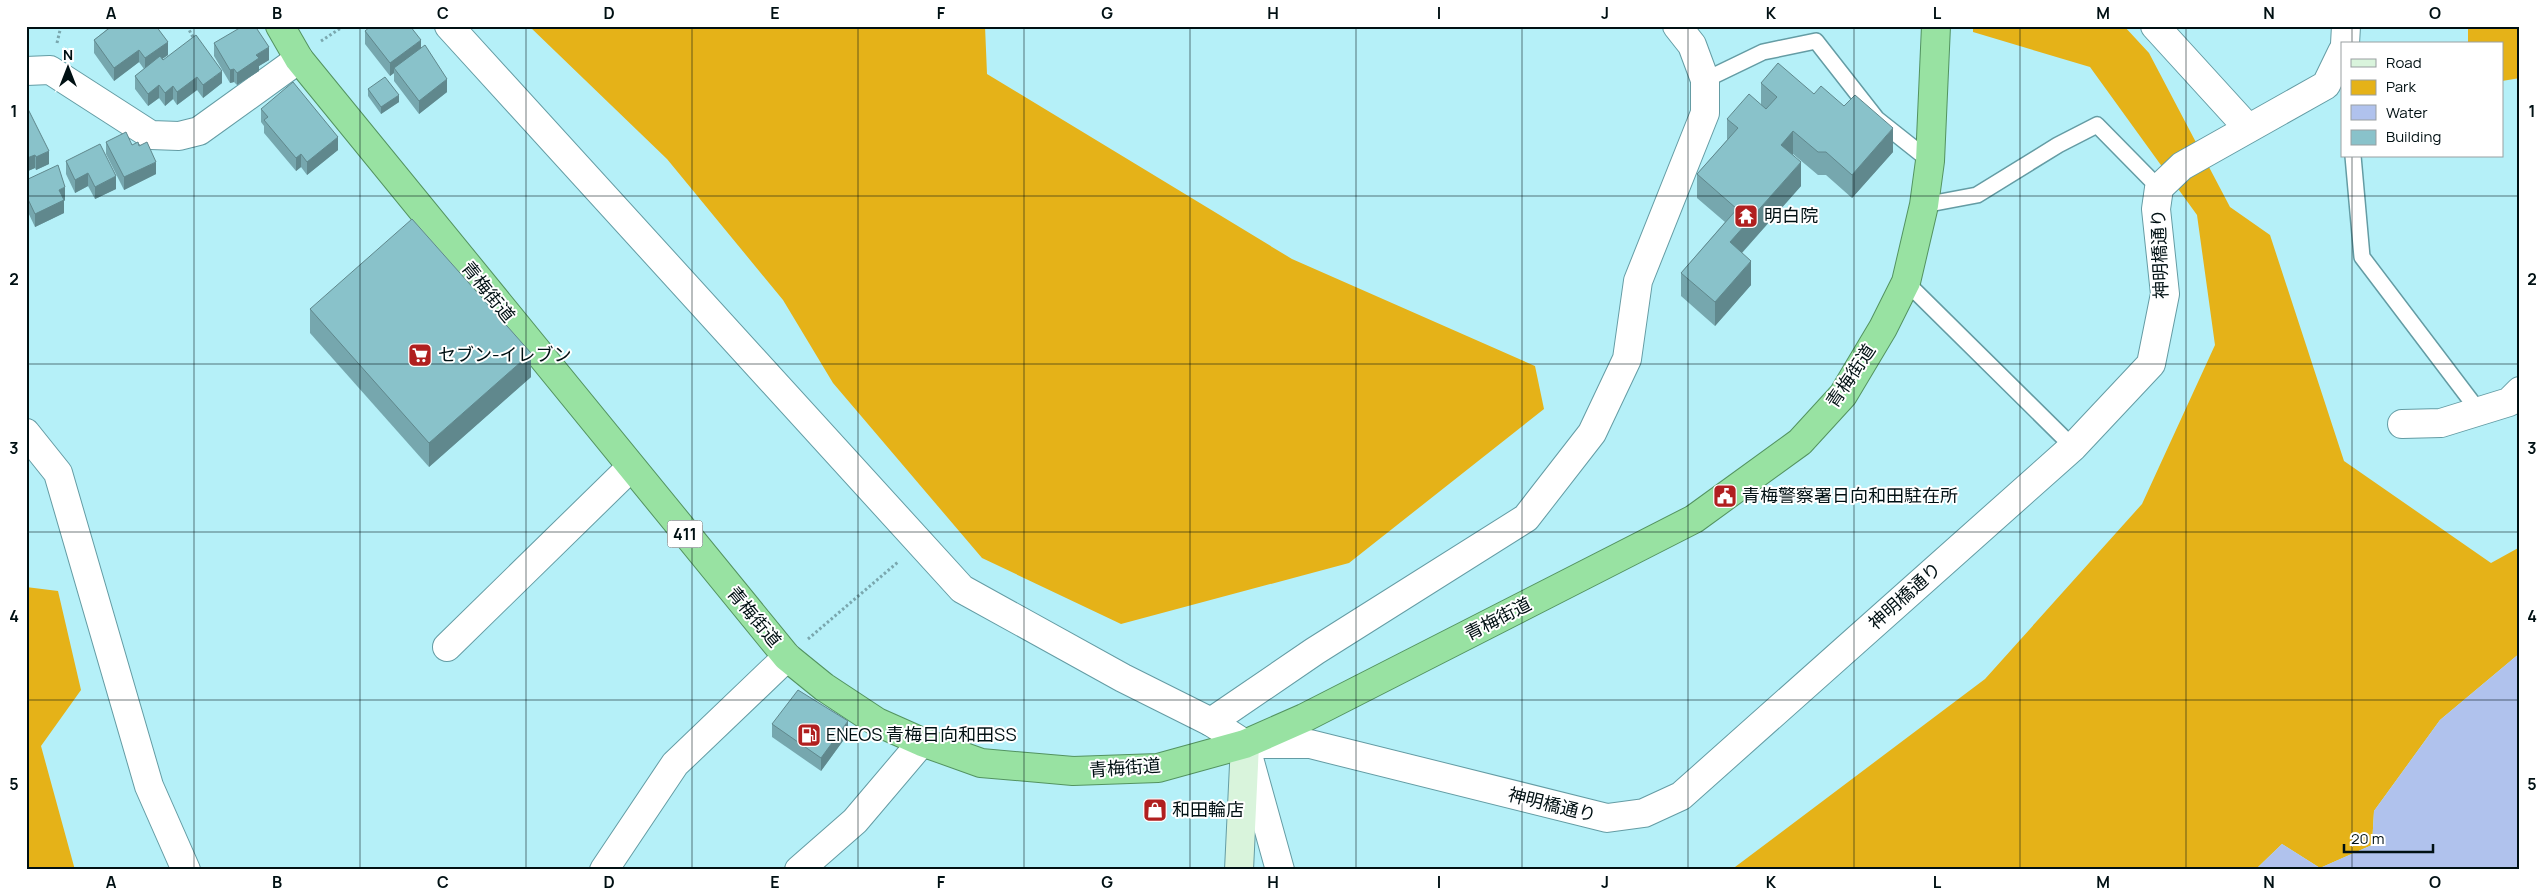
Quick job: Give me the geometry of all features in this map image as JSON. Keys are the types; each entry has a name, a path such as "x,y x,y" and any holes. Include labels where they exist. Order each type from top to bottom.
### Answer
{"highway":[{"name":"青梅街道","path":"280,26 299,58 630,468 787,657 824,687 877,722 922,742 981,763 1073,771 1158,768 1245,744 1304,718 1694,519 1800,442 1843,395 1883,328 1906,282 1924,205 1930,161 1936,26"}],"main road":[{"path":"1239,870 1245,744"}],"street":[{"path":"449,26 962,589 1123,678 1211,722 1245,744 1280,870"},
{"path":"1211,722 1315,651 1526,518 1592,433 1627,359 1638,281 1705,113 1705,80 1692,45 1677,26"},
{"path":"2155,26 2248,128"},
{"path":"2345,42 2346,26"},
{"name":"神明橋通り","path":"1245,744 1310,744 1607,818 1644,812 1681,796 2073,447 2151,364 2165,294 2156,209 2159,188 2182,166 2326,85 2341,54"},
{"path":"26,71 50,70 151,135 179,136 199,131 299,58"},
{"path":"2402,424 2441,422 2509,402 2520,391"},
{"path":"26,433 58,473 149,786 186,870"},
{"path":"447,647 630,468"},
{"path":"604,870 675,764 787,657"},
{"path":"799,870 855,821 922,742"}],"lane":[{"path":"1705,80 1763,52 1816,41 1876,119 1930,161"},
{"path":"1924,205 1977,194 2058,145 2097,125 2159,188"},
{"path":"2354,158 2362,257 2478,410"},
{"path":"1906,282 2073,447"}],"path":[{"path":"186,26 201,49"},
{"path":"189,44 195,41"},
{"path":"787,657 920,543"}],"green space":[{"path":"529,26 985,26 987,74 1292,259 1535,366 1544,409 1349,563 1121,624 982,558 833,383 783,300 667,159"},
{"path":"1973,26 2124,26 2149,53 2230,207 2270,235 2344,461 2491,563 2520,547 2520,653 2440,720 2374,811 2372,845 2320,868 2282,844 2255,870 1731,870 1985,679 2142,504 2215,345 2197,215 2090,67 1973,32"},
{"path":"2468,26 2520,26 2520,78 2504,81 2504,42 2468,42"},
{"path":"26,587 58,591 81,690 41,746 75,870 26,870"}],"water":[{"path":"2520,653 2520,870 2255,870 2282,844 2320,868 2372,845 2374,811 2440,720"}],"building":[{"path":"112,26 156,26 168,42 145,58 139,50 114,68 94,40"},
{"path":"243,26 255,26 269,47 256,55 259,58 237,73 234,69 230,70 214,43"},
{"path":"371,26 410,26 421,40 390,63 365,31"},
{"path":"196,35 222,71 203,85 197,77 177,92 173,86 165,93 159,85 148,94 135,76 160,56 163,60"},
{"path":"425,45 447,79 419,101 394,68"},
{"name":"明白院","path":"1778,63 1814,94 1821,86 1844,106 1855,95 1893,128 1852,175 1826,152 1818,152 1793,131 1781,145 1801,162 1730,242 1751,261 1715,302 1681,273 1737,209 1697,174 1738,128 1727,119 1749,94 1766,109 1777,97 1761,83"},
{"path":"385,77 399,95 381,107 368,89"},
{"path":"293,82 338,137 307,162 301,154 296,158 264,120 268,117 261,109"},
{"path":"26,105 49,151 36,157 35,155 27,158 28,160 26,161"},
{"path":"126,132 132,145 138,142 139,146 147,142 156,162 124,177 106,142"},
{"path":"100,144 116,176 95,187 88,173 75,180 66,161"},
{"path":"58,165 65,187 59,190 64,200 35,214 26,195 26,180"},
{"name":"セブン-イレブン","path":"412,219 531,353 429,443 310,309"},
{"path":"798,690 848,721 821,758 772,724"}],"place":[{"name":"明白院","path":"1746,216"},
{"name":"セブン-イレブン","path":"420,355"},
{"name":"青梅警察署日向和田駐在所","path":"1725,496"},
{"name":"ENEOS 青梅日向和田SS","path":"809,735"},
{"name":"和田輪店","path":"1155,810"}]}
